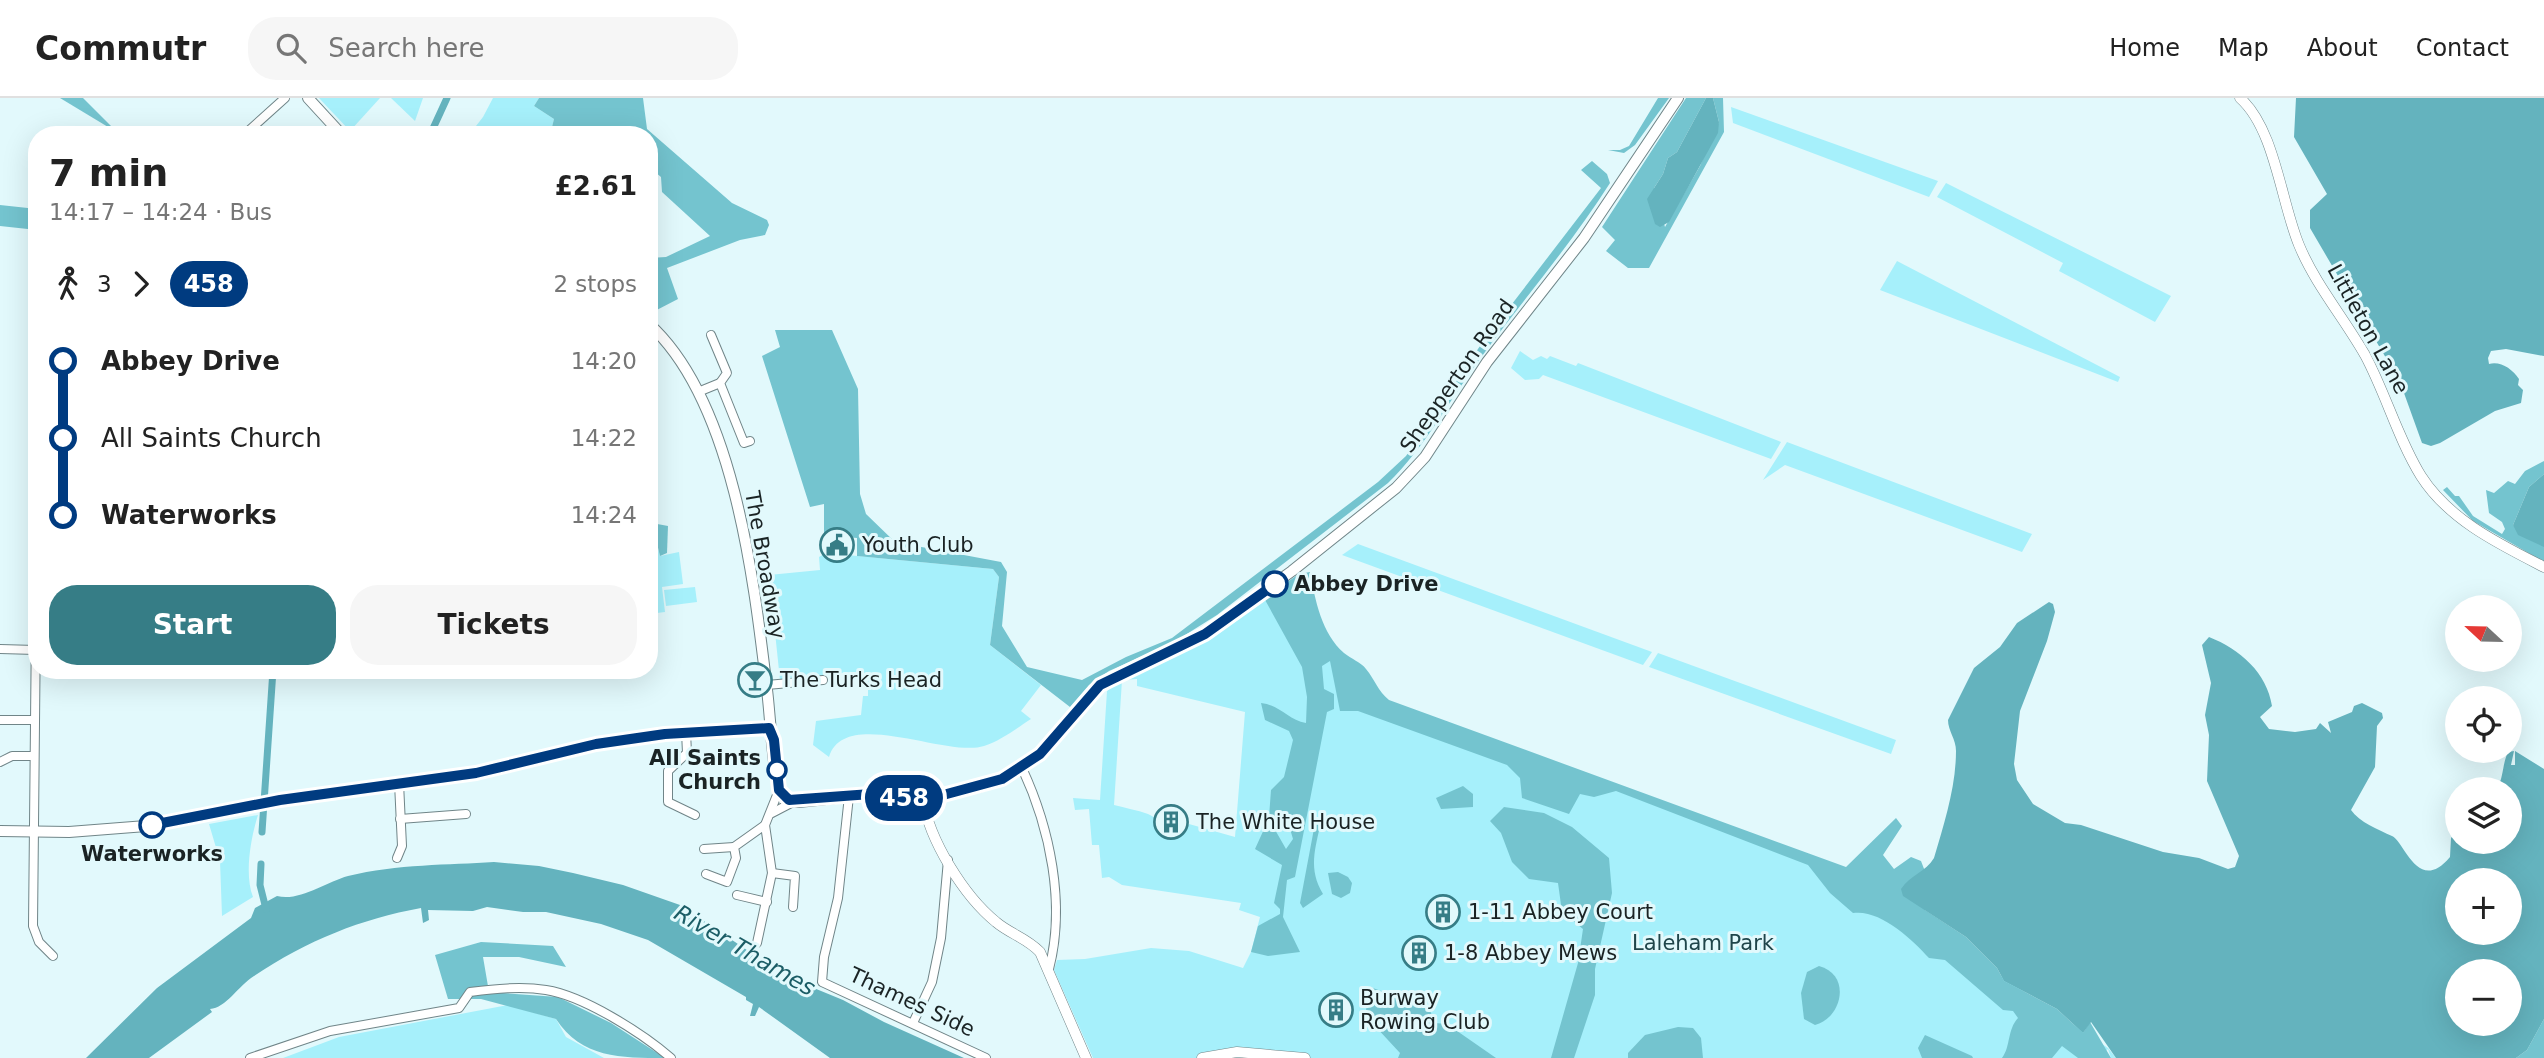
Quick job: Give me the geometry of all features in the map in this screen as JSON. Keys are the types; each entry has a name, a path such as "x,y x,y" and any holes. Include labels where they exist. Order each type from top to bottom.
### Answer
{"main road":[{"path":"308,98 334,126"},
{"name":"Shepperton Road","path":"794,801 871,794 923,799 948,796 993,783 1022,768 1051,744 1100,685 1176,650 1226,620 1292,572 1418,467 1487,362 1584,238 1678,98"},
{"name":"The Broadway","path":"658,336 698,392 716,433 743,527 767,685 769,728 774,740 779,790"},
{"path":"0,831 33,832 146,826 280,800 476,773 569,749 686,732 769,728"},
{"path":"779,790 784,798 794,801"}],"street":[{"path":"254,126 285,98"},
{"name":"Littleton Lane","path":"2240,98 2257,119 2299,246 2364,353 2421,475 2448,507 2465,522 2544,567"},
{"path":"698,392 720,383 727,373 711,335"},
{"path":"720,383 744,443 750,442"},
{"path":"0,649 28,650"},
{"path":"35,679 33,926 38,942 53,956"},
{"path":"767,685 807,686 822,680"},
{"path":"0,720 34,720"},
{"path":"686,732 687,753 668,771 668,802 673,807 695,815"},
{"path":"0,762 12,756 34,757"},
{"path":"1022,768 1044,822 1056,902 1057,921 1049,969"},
{"path":"397,858 402,846 399,783"},
{"name":"The Broadway","path":"765,825 779,790"},
{"name":"Thames Side","path":"849,796 838,898 824,957 822,982 986,1058"},
{"path":"923,799 932,831 978,906 998,924 1031,942 1049,969 1086,1058"},
{"name":"Shepperton Road","path":"772,813 794,801"},
{"path":"400,819 466,814"},
{"path":"704,849 734,847 765,825 772,873 757,943"},
{"path":"706,874 727,882 736,858 734,847"},
{"path":"913,1023 932,982 941,938 948,860"},
{"path":"772,873 795,876 793,907"},
{"path":"737,895 767,902"},
{"path":"250,1058 330,1031 459,1008 470,992 513,988 562,994 642,1036 671,1058"},
{"path":"1202,1058 1237,1052 1305,1058"}],"green space":[{"path":"319,98 380,98 355,126 345,126"},
{"path":"391,98 423,98 415,121"},
{"path":"493,98 539,98 534,106 554,119 552,126 476,126"},
{"path":"1731,107 1938,181 1929,197 1733,123"},
{"path":"1946,183 2171,296 2155,322 2059,271 2063,263 1937,197"},
{"path":"1897,261 2120,377 2118,382 1880,290"},
{"path":"1520,351 1533,360 1541,356 1547,359 1550,356 1576,366 1578,363 1781,442 1771,459 1543,375 1539,379 1525,380 1511,368"},
{"path":"1787,442 2032,534 2022,552 1785,465 1763,480"},
{"path":"1358,544 1652,652 1643,665 1342,555"},
{"path":"658,548 660,556 679,552 683,584 662,587 665,612 658,613"},
{"path":"826,553 993,569 999,577 990,645 1041,685 1021,711 1031,719 984,746 967,748 875,734 854,735 838,742 829,757 813,745 816,721 861,715 863,696 868,696 868,677 854,672 780,680 769,575 820,570 819,557"},
{"name":"Laleham Park","path":"1299,574 1333,651 1382,701 1846,872 2108,1048 2116,1058 2111,1058 2108,1049 2099,1058 1093,1058 1054,970 1057,960 1085,959 1151,948 1189,951 1243,968 1251,952 1260,917 1239,910 1241,903 1122,885 1109,877 1102,878 1099,845 1092,845 1089,809 1075,810 1073,798 1100,800 1107,691 1122,680 1191,648","holes":["1137,679 1137,686 1245,712 1235,837 1189,824 1183,834 1148,814 1114,805 1122,680"]},
{"path":"695,587 697,602 666,606 664,590"},
{"path":"1658,653 1896,740 1891,754 1649,667"},
{"path":"258,815 249,867 253,897 222,916 220,861 209,824"},
{"path":"508,1005 556,1019 566,1037 604,1058 283,1058 339,1037"}],"shaded area":[{"path":"60,98 83,98 111,126 106,126"},
{"path":"539,98 643,98 647,126 552,126 554,119 534,106"},
{"path":"1658,98 1669,98 1635,145 1624,153 1608,150 1620,150 1629,146"},
{"path":"1686,98 1706,98 1677,152 1668,158 1663,174 1654,188 1665,227 1700,166 1719,122 1713,98 1723,98 1724,132 1649,268 1628,268 1606,251 1615,240 1602,227"},
{"path":"658,139 732,203 767,220 769,225 765,235 740,240 667,268 678,299 658,309 658,257 666,257 710,236 662,192 661,177 658,174"},
{"path":"1592,161 1607,174 1610,183 1579,229 1466,378 1425,440 1388,483 1217,615 1174,642 1109,671 1089,685 1070,707 990,645 999,577 993,569 857,556 857,538 824,535 824,504 810,507 762,356 780,347 775,330 832,330 858,389 860,494 866,514 895,542 1001,562 1007,572 1002,626 1027,667 1082,680 1126,657 1172,638 1378,482 1406,456 1482,343 1601,188 1581,170"},
{"path":"0,205 28,208 28,229 0,226"},
{"path":"2544,461 2544,474 2529,487 2513,525 2544,546 2544,562 2473,521 2443,490 2447,487 2455,496 2459,496 2473,516 2502,534 2505,529 2502,522 2489,513 2486,490 2494,493 2508,481 2515,484 2525,471"},
{"path":"658,524 668,526 667,553 660,556"},
{"path":"1310,572 1317,605 1330,636 1344,653 1364,667 1389,700 1846,867 1896,818 1902,826 1883,855 1894,869 1911,857 1921,861 1926,874 1925,910 1966,937 1997,968 2004,981 2057,1009 2083,1033 2090,1022 2111,1058 2078,1058 2062,1046 2052,1058 2002,1058 2018,1018 2013,1011 2003,1010 1945,960 1929,958 1905,934 1884,920 1863,913 1853,913 1830,893 1808,865 1616,791 1594,797 1580,794 1569,814 1522,798 1520,778 1507,765 1358,711 1340,711 1330,661 1322,666 1324,689 1334,694 1334,709 1327,712 1295,877 1287,880 1283,917 1300,952 1268,956 1251,952 1258,926 1280,914 1280,909 1274,903 1282,865 1255,849 1265,827 1274,828 1286,849 1293,839 1288,822 1269,817 1271,790 1284,777 1293,740 1289,731 1265,720 1261,703 1306,723 1307,697 1302,667 1264,598 1299,574"},
{"path":"1463,786 1473,794 1473,807 1441,809 1436,798"},
{"path":"1504,807 1544,813 1572,827 1609,858 1612,893 1595,969 1595,995 1574,1058 1551,1058 1578,963 1583,929 1562,912 1558,883 1529,879 1512,862 1501,833 1490,821"},
{"path":"1316,818 1321,822 1314,867 1323,894 1303,908 1300,903"},
{"path":"1338,872 1348,877 1352,883 1350,893 1341,898 1332,894 1328,873"},
{"path":"481,942 553,946 566,967 519,957 483,957 489,992 558,997 611,1023 665,1058 603,1053 577,1042 556,1019 481,999 448,999 435,955"},
{"path":"1819,966 1836,978 1840,996 1832,1014 1815,1025 1804,1019 1801,993 1807,972"},
{"path":"1370,987 1429,1008 1435,1023 1447,1024 1496,1058 1398,1058 1400,1053 1375,1026 1385,1023 1385,1020 1365,1016"},
{"path":"2544,1019 2544,1058 2516,1058 2527,1050"},
{"path":"1678,1027 1693,1028 1701,1038 1703,1058 1628,1058 1628,1053 1645,1035"},
{"path":"1925,1035 1973,1058 1922,1058 1918,1048"}],"water":[{"path":"1706,98 1713,98 1719,122 1718,133 1669,222 1660,227 1655,224 1647,199 1663,174 1668,158 1677,152"},
{"path":"2296,98 2544,98 2544,356 2506,349 2491,351 2488,358 2489,364 2506,367 2519,379 2518,385 2523,390 2521,403 2495,411 2440,443 2431,446 2422,443 2400,382 2310,228 2310,210 2327,194 2294,137"},
{"path":"2544,474 2544,547 2518,535 2513,525 2529,487"},
{"path":"2049,602 2053,604 2055,612 2047,641 2020,711 2014,764 2017,780 2033,804 2065,823 2081,825 2163,852 2199,858 2228,869 2235,867 2239,856 2207,781 2209,735 2205,715 2211,683 2202,645 2209,637 2241,655 2258,673 2272,706 2260,717 2269,729 2295,732 2316,729 2320,723 2331,733 2328,722 2352,712 2354,706 2362,703 2382,713 2383,718 2377,726 2375,767 2351,810 2364,822 2397,840 2421,869 2429,871 2439,867 2450,854 2522,854 2522,777 2502,777 2505,763 2522,763 2522,755 2544,769 2544,1019 2527,1050 2516,1058 2116,1058 2091,1022 2083,1033 2057,1009 2004,981 1997,968 1966,937 1903,896 1901,889 1931,863 1942,832 1952,792 1956,747 1948,720 1974,668 2000,647 2017,623"},
{"name":"River Thames","path":"494,862 539,866 573,873 623,885 680,905 787,977 843,1000 884,1022 964,1058 830,1058 759,1007 755,1016 750,1016 753,1004 746,1000 746,997 648,940 601,924 546,912 487,907 473,911 428,910 429,920 423,923 421,908 356,925 274,963 254,976 227,1001 210,1009 212,1012 149,1058 86,1058 157,988 251,918 255,908 277,896 303,894 348,876 366,872"}],"waterway":[{"path":"434,126 447,98"},
{"path":"262,832 272,679"},
{"path":"261,864 260,885 266,909"}],"bus line":[{"name":"458","path":"152,825 280,800 476,773 596,744 665,734 769,728 774,740 779,790 784,798 789,800 799,802 871,794 923,799 948,796 993,783 1031,763 1051,744 1100,685 1205,634 1275,584"}],"place":[{"name":"Youth Club","path":"837,545"},
{"name":"Abbey Drive","path":"1275,584"},
{"name":"The Turks Head","path":"755,680"},
{"name":"All Saints Church","path":"777,770"},
{"name":"The White House","path":"1171,822"},
{"name":"Waterworks","path":"152,825"},
{"name":"1-11 Abbey Court","path":"1443,912"},
{"name":"1-8 Abbey Mews","path":"1419,953"},
{"name":"Burway Rowing Club","path":"1336,1010"}]}
